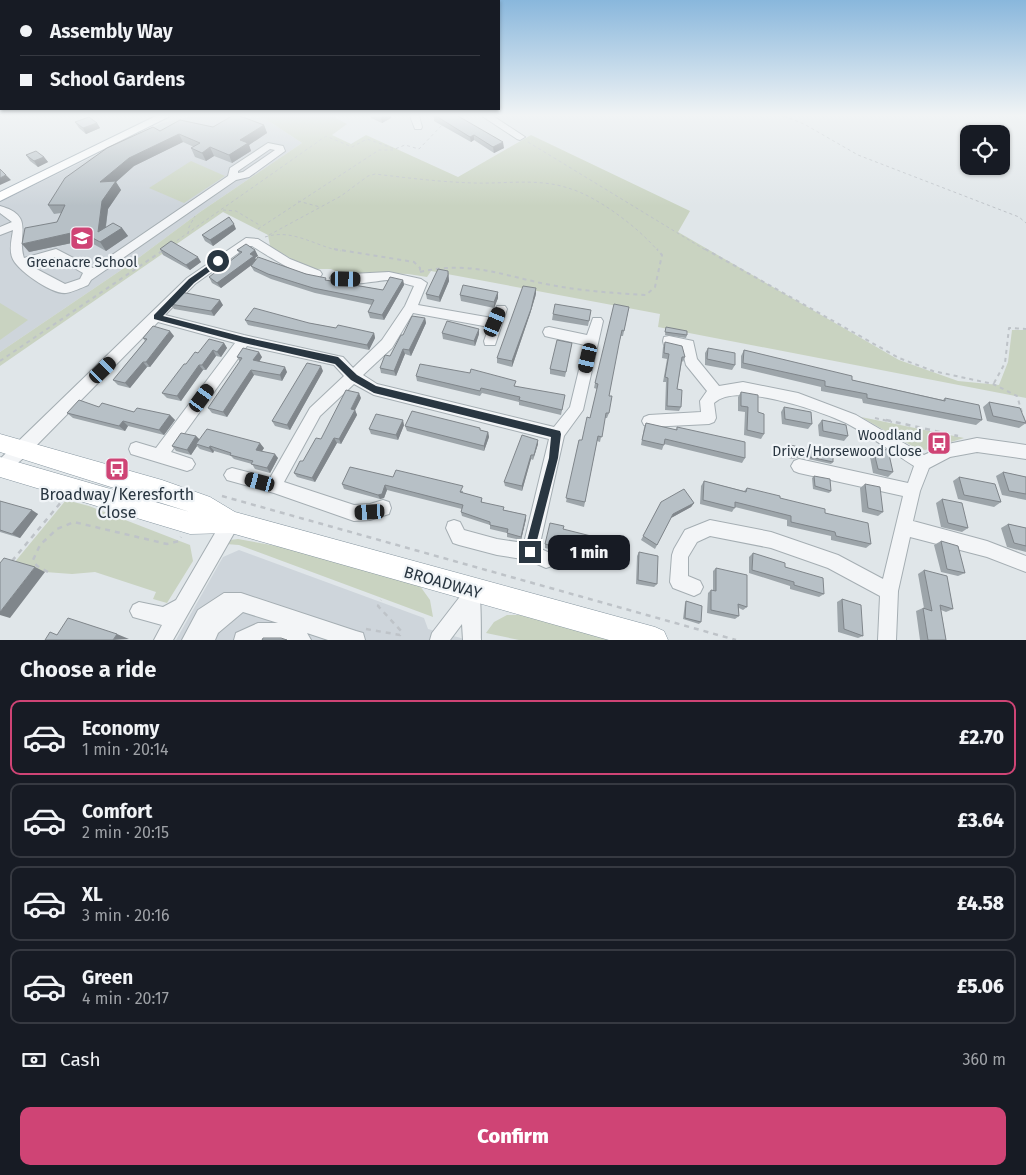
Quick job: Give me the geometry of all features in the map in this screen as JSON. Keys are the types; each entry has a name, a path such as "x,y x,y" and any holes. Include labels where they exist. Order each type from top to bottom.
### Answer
{"highway":[{"name":"BROADWAY","path":"0,442 178,496 202,505 231,522 471,594 655,640"},
{"name":"BROADWAY","path":"0,468 190,522 231,522"}],"main road":[{"path":"0,197 104,146"}],"street":[{"path":"15,220 16,252 21,263 26,268 64,289 75,286 233,176"},
{"path":"0,209 15,220"},
{"path":"0,231 15,220"},
{"path":"22,450 191,281 246,242 258,245 286,262 316,274"},
{"path":"21,263 56,254 90,271 88,277"},
{"path":"274,486 315,412 387,344 410,308 420,277 336,278"},
{"path":"410,308 495,322"},
{"path":"490,341 501,309"},
{"path":"156,317 244,340 338,361 354,377 374,390 557,434"},
{"path":"530,552 554,458 557,434 576,410 597,321"},
{"path":"550,332 592,341"},
{"path":"160,455 244,340"},
{"path":"669,341 688,345 691,361 716,392"},
{"path":"649,421 709,418 707,401 716,392 743,388 798,399 851,419 922,463"},
{"path":"887,640 889,591 912,491 922,463 948,451 977,445 1026,452"},
{"path":"136,449 187,464"},
{"name":"BROADWAY","path":"0,468 22,450"},
{"path":"799,466 912,491"},
{"path":"232,475 274,486 298,496 354,513 370,512 383,508"},
{"path":"163,640 231,522"},
{"path":"903,527 987,549 1026,564"},
{"path":"454,528 459,537 497,547 530,552 546,560"},
{"path":"694,587 679,582 680,555 691,536 710,528 771,540 824,558 889,591"},
{"path":"471,594 472,640"},
{"path":"439,640 471,594"},
{"path":"191,640 204,616 224,602 241,602 351,638"},
{"path":"206,640 212,627 241,602"},
{"path":"139,611 164,616 183,606"},
{"path":"243,640 249,635 266,629 302,640"}],"path":[{"path":"0,361 223,210 310,146"},
{"path":"385,146 395,150"},
{"path":"258,229 298,201 379,150 395,150 403,146"},
{"path":"408,146 419,149 422,146"},
{"path":"534,146 576,170 662,225 899,358 933,371 993,384 1017,396 1026,424"},
{"path":"842,146 858,155 1019,217 1026,223"},
{"path":"258,245 269,235 341,196 368,176 375,174 470,183 550,184 570,188 591,197 654,244 662,255 655,287 646,295 602,293 539,283 512,275 460,266 437,268 420,277 420,268 414,262 329,248 299,236 269,235"},
{"path":"298,201 321,207"},
{"path":"187,208 197,213 189,227 188,234"},
{"path":"223,210 236,210 262,226"},
{"path":"993,384 1005,363 1009,328 1026,329"},
{"path":"851,419 858,415 969,438 977,445"},
{"path":"221,496 736,640"},
{"path":"11,563 63,499"},
{"path":"48,572 37,566 33,560 40,544 57,529 74,522 167,544 179,540 190,522"},
{"path":"351,638 350,626 400,635 402,632 378,606 381,600"}],"shaded area":[{"name":"Greenacre School","path":"115,146 298,146 200,212 133,262 0,352 0,202"},
{"path":"239,550 424,618 428,629 468,640 176,640 223,557"}],"green space":[{"path":"298,146 390,146 458,177 512,146 554,146 690,211 678,232 899,360 958,381 999,385 1008,362 1012,330 1026,330 1026,398 658,327 660,314 431,271 427,277 381,273 345,275 331,269 315,269 297,262 270,246 268,235 223,212 0,366 0,352 133,262 200,212"},
{"path":"191,161 225,176 184,203 149,188"},
{"path":"0,303 28,320 0,340"},
{"path":"861,417 964,438 925,450 912,446"},
{"path":"66,500 89,506 190,545 193,561 167,603 153,599 156,592 95,572 72,574 45,572 14,563"},
{"path":"238,539 288,548 420,586 430,600 433,617 239,545 226,544 230,540"},
{"path":"507,615 520,615 619,640 519,640 486,633 494,622"}],"building":[{"path":"112,146 154,146 129,158 100,182 116,181 102,201 98,232 113,223 122,228 100,242 80,231 22,244 25,228 57,222 65,205 48,205 65,178"},
{"path":"195,146 243,146 229,155 210,147 202,153 191,148"},
{"path":"36,151 44,157 34,161 26,155"},
{"path":"0,169 6,175 0,178"},
{"path":"229,217 234,224 210,240 202,235"},
{"path":"171,241 198,257 186,265 160,249"},
{"path":"246,244 255,250 250,254 254,256 217,283 209,277 242,252 237,250"},
{"path":"258,257 306,274 326,278 325,280 383,290 390,277 403,280 382,315 368,312 374,300 313,288 268,274 251,266"},
{"path":"438,269 448,271 439,297 426,294"},
{"path":"463,285 498,292 494,302 460,295"},
{"path":"523,286 536,288 531,309 512,361 497,358"},
{"path":"181,292 220,300 211,311 170,304"},
{"path":"555,304 591,310 589,321 553,314"},
{"path":"614,304 629,307 624,331 622,330 609,396 612,396 609,413 606,413 602,437 598,436 585,502 566,498 579,440 582,440 587,417 590,418 598,384 595,383"},
{"path":"254,308 309,323 336,328 338,325 374,333 367,345 245,320"},
{"path":"412,316 425,318 409,350 403,349 394,371 380,368 385,355 390,356"},
{"path":"447,321 479,329 474,341 442,333"},
{"path":"153,326 170,331 146,362 143,362 125,383 113,380 147,339 143,338"},
{"path":"666,327 687,331 687,335 665,332"},
{"path":"209,339 224,343 217,352 213,350 202,365 199,365 177,396 162,393 184,364 195,352 198,353"},
{"path":"557,340 572,343 566,372 550,369"},
{"path":"665,342 682,346 685,357 682,357 677,389 682,390 681,407 667,406 668,378 665,377 669,354 664,353"},
{"path":"243,348 259,352 253,360 285,367 280,375 251,370 223,412 208,408 242,358 237,357"},
{"path":"708,348 735,353 735,365 707,359"},
{"path":"744,350 852,376 852,380 945,401 945,398 979,405 982,420 867,398 867,394 825,386 825,381 743,363"},
{"path":"307,363 321,366 287,425 272,421"},
{"path":"420,364 470,373 471,369 516,381 514,386 565,395 562,410 519,400 520,397 481,388 480,391 416,376"},
{"path":"346,390 359,393 351,409 355,410 339,439 334,438 312,478 294,473 316,438 321,439"},
{"path":"741,392 758,395 758,412 764,414 764,434 747,430 748,407 741,406"},
{"path":"79,400 99,407 102,403 134,412 137,408 170,415 159,430 123,421 119,426 67,413"},
{"path":"989,402 1020,408 1026,423 993,416"},
{"path":"784,407 811,412 812,424 785,419"},
{"path":"412,411 480,428 480,430 488,432 484,446 405,426"},
{"path":"376,414 403,420 396,435 369,429"},
{"path":"822,420 846,425 848,436 823,431"},
{"path":"646,423 677,430 677,427 745,442 745,458 665,439 664,445 642,440"},
{"path":"207,429 260,443 256,450 275,454 267,468 251,464 253,461 230,455 231,453 210,446 209,448 196,444"},
{"path":"181,433 196,436 187,450 172,446"},
{"path":"522,435 538,440 534,455 531,455 522,486 504,482"},
{"path":"790,445 833,455 833,462 801,455 796,457 790,455"},
{"path":"873,448 888,450 893,472 878,469"},
{"path":"350,467 393,477 396,470 463,486 460,492 482,498 481,502 504,507 503,510 526,515 521,537 507,533 508,529 490,525 490,522 461,512 463,505 385,485 382,494 378,495 342,484"},
{"path":"1003,472 1026,477 1026,494 1009,491"},
{"path":"814,476 830,479 831,491 815,486"},
{"path":"959,477 995,484 1001,502 964,495"},
{"path":"704,481 746,492 747,488 780,496 780,498 825,509 825,513 868,523 871,544 836,536 835,532 791,522 791,516 735,502 735,508 703,500"},
{"path":"865,484 880,487 883,512 868,508"},
{"path":"684,489 694,503 673,514 657,545 643,536 661,502"},
{"path":"942,499 962,503 968,528 948,523"},
{"path":"0,501 32,510 12,534 0,530"},
{"path":"550,523 564,526 563,529 599,538 596,557 545,544"},
{"path":"1008,524 1026,528 1026,546 1014,543"},
{"path":"941,541 958,546 965,573 947,569"},
{"path":"639,552 658,556 657,584 638,580"},
{"path":"753,553 785,563 785,567 823,578 824,594 794,585 794,582 752,570"},
{"path":"4,558 35,567 0,612 0,563"},
{"path":"716,568 747,575 747,607 738,604 739,616 711,610 711,590 716,591"},
{"path":"924,570 947,576 953,609 940,605 946,640 928,640 923,608 932,611"},
{"path":"842,599 861,605 863,636 844,629"},
{"path":"686,601 702,606 701,622 685,618"},
{"path":"68,618 117,634 113,640 45,640 50,632 57,635"},
{"path":"263,638 281,638 287,640 262,640"}],"place":[{"name":"Greenacre School","path":"82,238"},
{"name":"Woodland Drive/Horsewood Close","path":"939,443"},
{"name":"Broadway/Keresforth Close","path":"117,469"}],"route":[{"path":"218,261 191,281 156,317 244,340 338,361 354,377 374,390 557,434 554,458 530,552"}]}
